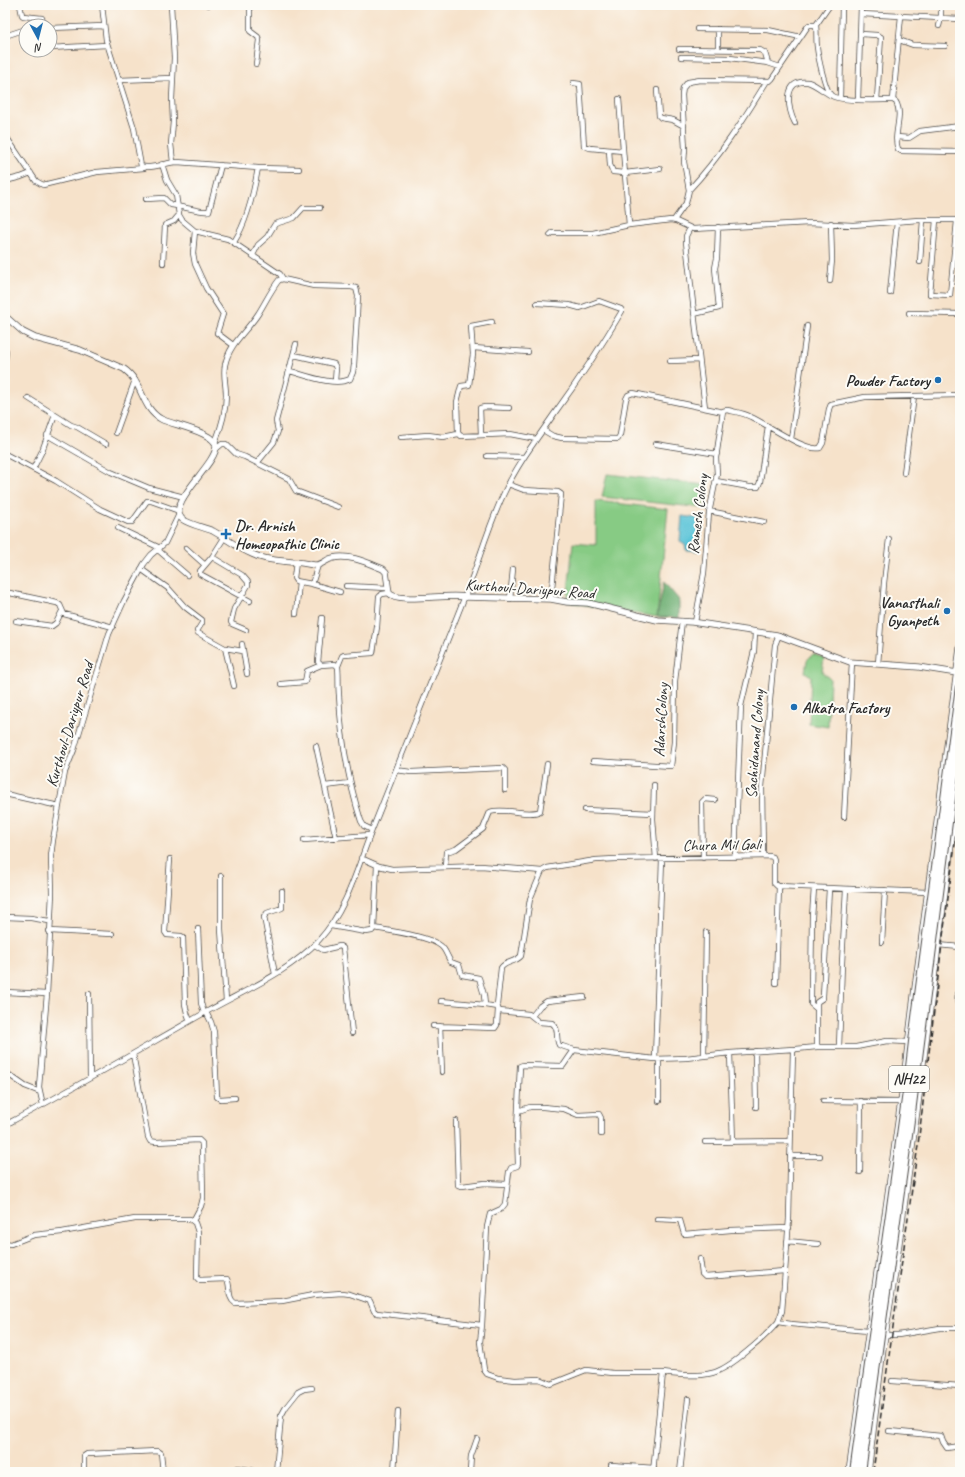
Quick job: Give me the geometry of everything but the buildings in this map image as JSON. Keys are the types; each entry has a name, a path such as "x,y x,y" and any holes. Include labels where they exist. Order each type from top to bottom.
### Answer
{"highway":[{"name":"NH22","path":"854,1472 905,1108 960,686"},
{"name":"NH22","path":"861,1472 912,1108 960,728"}],"street":[{"path":"20,5 23,16 42,18"},
{"path":"102,5 107,45 134,128 140,164 144,168"},
{"path":"171,5 174,58 172,78 174,122 171,144 172,162"},
{"path":"208,5 216,5"},
{"path":"250,5 250,31 258,37 259,40 256,64"},
{"path":"674,220 686,202 689,190 684,162 683,88 688,82 700,80 767,81 772,79 808,26 814,25 830,5"},
{"path":"840,98 842,5"},
{"path":"858,99 862,5"},
{"path":"939,26 941,18 941,5"},
{"path":"861,14 960,19"},
{"path":"901,16 893,100 896,102 898,108 897,147 901,151 960,152"},
{"path":"814,25 817,51 824,82 831,96"},
{"path":"58,28 104,26"},
{"path":"697,28 768,30 800,37"},
{"path":"718,29 718,49"},
{"path":"5,36 18,32"},
{"path":"861,34 877,35 881,37 877,100"},
{"path":"899,40 913,45 945,46"},
{"path":"58,48 107,45"},
{"path":"679,49 760,50 764,53 768,63"},
{"path":"681,57 730,58 768,63 780,67"},
{"path":"119,80 172,78"},
{"path":"689,190 709,169 744,119 767,81"},
{"path":"795,123 790,115 788,102 790,91 794,86 807,82 831,96 840,98 893,100"},
{"path":"573,83 580,84 584,146 590,148 623,151"},
{"path":"657,90 660,118 673,120 684,126"},
{"path":"619,99 628,225"},
{"path":"897,137 909,138 920,131 960,126"},
{"path":"5,135 36,181 43,185 96,172 144,168 172,162 258,168 299,169"},
{"path":"609,150 610,165 613,172 624,173 660,169"},
{"path":"162,164 167,180 176,195 179,214 182,220 195,231 226,238 234,242 280,274 283,279"},
{"path":"146,199 164,198 169,204 204,212 209,210 221,165"},
{"path":"234,242 242,227 258,168"},
{"path":"5,181 31,173"},
{"path":"253,255 258,245 267,237 275,224 294,218 303,208 320,208"},
{"path":"163,263 165,225 174,221 179,214"},
{"path":"550,235 552,233 593,233 628,225 674,220 690,228 831,223 853,225 923,220 936,220 959,220 950,295 930,294 936,220"},
{"path":"920,262 923,220"},
{"path":"890,293 897,222"},
{"path":"830,281 832,267 831,223"},
{"path":"694,314 716,310 719,308 715,268 717,258 718,227"},
{"path":"690,228 686,240 705,408"},
{"path":"195,231 193,253 195,264 208,291 224,314 218,333 233,345"},
{"path":"215,446 222,424 225,406 224,367 228,353 257,315 278,281 283,279 314,286 356,288 358,296 353,372 348,380 335,381 290,371"},
{"path":"5,1125 290,965 315,945 331,926 346,898 465,598 491,524 508,484 536,438 583,373 622,311 621,309 597,301 580,308 569,305 537,303"},
{"path":"909,313 960,314"},
{"path":"5,316 23,332 30,336 89,354 124,369 139,386 147,406 154,415 170,424 204,434 213,440 215,446"},
{"path":"458,434 458,397 460,387 469,385 473,357 471,326 492,322"},
{"path":"791,439 807,326"},
{"path":"257,463 275,439 278,431 276,421 296,344"},
{"path":"473,348 528,352"},
{"path":"5,349 5,360"},
{"path":"294,355 334,364 336,368 335,381"},
{"path":"670,361 699,360"},
{"path":"116,434 135,380"},
{"path":"543,430 553,436 562,438 616,440 620,437 626,399 628,395 633,393 750,416 804,446 820,448 823,443 828,408 832,404 864,397 960,395"},
{"path":"904,473 914,396"},
{"path":"28,398 106,444"},
{"path":"480,435 480,408 510,408"},
{"name":"Ramesh Colony","path":"695,622 704,573 709,511 716,481 717,454 724,411"},
{"path":"33,469 42,451 55,415"},
{"path":"716,481 749,487 758,487 768,426"},
{"path":"401,437 428,435 443,437 458,434 463,436 510,434 536,438"},
{"path":"47,435 111,472 149,488 184,497"},
{"path":"215,446 226,444 236,454 289,479 297,492 338,507"},
{"path":"656,444 717,454"},
{"name":"Kurthoul-Dariypur Road","path":"43,1105 40,1092 47,994 52,893 52,852 65,772 112,627 141,570 148,559 167,539 179,512 181,502 191,486 207,467 215,446"},
{"path":"5,454 56,481 95,506 130,522"},
{"path":"486,456 524,457"},
{"path":"508,484 524,490 561,493 551,599"},
{"path":"126,532 130,522 132,522 147,501 151,501 179,512 184,520 213,531 253,555 269,559 318,565 332,558 344,557 358,560 385,570 388,590"},
{"path":"709,511 764,522"},
{"path":"118,528 159,549 187,575"},
{"path":"224,538 212,557 200,571 201,575 250,600"},
{"path":"878,664 889,539"},
{"path":"186,548 205,565"},
{"path":"212,557 248,580 248,584 234,609 231,623 246,630"},
{"path":"296,562 294,578 296,581 340,592"},
{"path":"312,584 318,565"},
{"path":"510,599 513,569"},
{"path":"141,570 169,590 202,621 197,631 198,633 225,648 243,651"},
{"path":"296,614 299,582"},
{"path":"346,586 388,590"},
{"path":"371,833 361,821 350,783 342,734 338,666 342,656 344,655 373,654 379,597 388,590"},
{"name":"Kurthoul-Dariypur Road","path":"388,590 391,596 397,598 451,595 465,598 551,599 566,602 588,603 657,620 695,622 779,635 852,662 957,673"},
{"path":"5,592 59,604 62,611 67,615 112,627"},
{"path":"16,620 52,626 56,624 62,611"},
{"path":"320,665 318,660 322,618"},
{"name":"AdarshColony","path":"593,761 671,766 674,742 675,681 682,621"},
{"path":"735,857 741,706 754,651 755,632"},
{"name":"Sachidanand Colony","path":"764,856 762,787 771,681 776,645 779,635"},
{"path":"242,644 247,674"},
{"path":"225,648 234,686"},
{"path":"849,1472 901,1102 960,648"},
{"path":"844,817 852,662"},
{"path":"281,684 305,682 307,671 320,665 335,664 338,666"},
{"path":"316,746 336,838"},
{"path":"445,867 446,852 456,849 483,829 490,812 501,810 534,813 540,811 547,764"},
{"path":"396,770 411,772 502,768 505,772 505,790"},
{"path":"868,1472 960,773"},
{"path":"324,786 350,783"},
{"path":"654,785 653,813 656,859"},
{"path":"5,794 59,806"},
{"path":"703,858 702,802 704,799 715,800"},
{"path":"585,810 653,813"},
{"path":"304,840 336,838 371,833"},
{"name":"Chura Mil Gali","path":"361,858 377,865 392,869 481,866 536,870 602,860 771,856 773,858 774,883 775,885 779,886"},
{"path":"170,859 165,932 167,935 183,937 185,1004 190,1021"},
{"path":"659,1100 657,1059 662,859"},
{"path":"331,926 371,932 374,928 377,865"},
{"path":"433,1026 495,1028 497,1025 501,968 504,964 517,960 521,956 530,900 547,869"},
{"path":"221,876 226,1001"},
{"path":"930,876 946,879"},
{"path":"776,983 779,886 928,892"},
{"path":"814,888 812,917 811,1004 817,1009"},
{"path":"817,1047 817,1002 823,998 829,889"},
{"path":"840,1047 846,889"},
{"path":"275,974 264,917 267,913 282,908 282,890"},
{"path":"882,942 886,890"},
{"path":"5,917 31,918 50,921"},
{"path":"374,928 427,939 437,943 442,947 451,962 459,964 462,975 479,978 485,1005"},
{"path":"198,929 201,1003 212,1024 214,1032 217,1097 219,1099 236,1098"},
{"path":"49,931 112,934"},
{"path":"704,1056 706,932"},
{"path":"315,945 323,950 340,946 343,948 352,1033"},
{"path":"938,946 960,947"},
{"path":"960,978 958,1003 960,1011"},
{"path":"5,992 47,994"},
{"path":"89,994 90,1078"},
{"path":"532,1016 540,1006 547,1001 584,997"},
{"path":"441,1002 485,1005 498,1009 502,1012 527,1014 539,1022 555,1025 559,1045 574,1050 657,1059 817,1047 856,1047 887,1041 908,1042"},
{"path":"911,1016 928,1018"},
{"path":"440,1026 442,1072"},
{"path":"574,1050 563,1066 520,1065 518,1164 509,1172 505,1204 501,1209 492,1213 488,1219 480,1342 484,1370 487,1374 498,1378 515,1380 539,1379 551,1384 586,1370 613,1373 663,1373 686,1375 713,1373 726,1367 770,1332 778,1322 782,1311 788,1242 794,1049"},
{"path":"755,1052 756,1107"},
{"path":"730,1053 733,1142"},
{"path":"133,1054 148,1137 150,1140 156,1142 198,1140 202,1143 203,1198 201,1206 193,1221"},
{"path":"5,1072 25,1086 40,1092"},
{"path":"823,1101 901,1102"},
{"path":"860,1172 861,1101"},
{"path":"518,1111 530,1107 543,1106 562,1108 578,1115 599,1114 601,1118 601,1134"},
{"path":"456,1121 458,1186 484,1183 507,1184"},
{"path":"705,1142 790,1141"},
{"path":"790,1156 820,1156"},
{"path":"5,1243 10,1244 34,1235 62,1232 135,1219 186,1219 193,1221 198,1232 197,1278 199,1280 227,1279 229,1282 230,1298 235,1302 282,1301 321,1294 347,1294 370,1301 374,1311 377,1313 482,1325"},
{"path":"657,1220 680,1220 683,1232 685,1234 731,1230 789,1228"},
{"path":"788,1242 818,1244"},
{"path":"700,1259 702,1274 705,1277 785,1271"},
{"path":"778,1322 868,1332"},
{"path":"885,1335 898,1335 940,1328 960,1328"},
{"path":"865,1357 882,1359"},
{"path":"611,1465 653,1470 663,1373"},
{"path":"892,1381 960,1386"},
{"path":"276,1472 281,1416 298,1392 304,1389 312,1388"},
{"path":"680,1472 688,1399"},
{"path":"394,1472 398,1411"},
{"path":"889,1431 941,1436 947,1448 960,1446"},
{"path":"470,1472 471,1456 477,1439"},
{"path":"84,1472 84,1456 87,1454 158,1451 161,1453 163,1472"},
{"path":"238,1468 260,1472"},
{"path":"366,1472 373,1470 379,1472"}],"green space":[{"path":"607,474 706,485 703,508 602,497"},
{"path":"596,501 668,509 657,617 567,602 573,543 596,545"},
{"path":"664,582 679,600 679,618 657,617"},
{"path":"813,654 824,658 822,672 830,679 828,727 809,724 811,676 805,672 807,660"}],"water":[{"path":"682,516 703,519 699,551 686,550 685,544 680,541"}],"railway":[{"path":"873,1472 918,1145 960,806"}],"place":[{"name":"Powder Factory","path":"938,380"},
{"name":"Dr. Arnish Homeopathic Clinic","path":"226,534"},
{"name":"Vanasthali Gyanpeth","path":"947,611"},
{"name":"Alkatra Factory","path":"794,707"}]}
